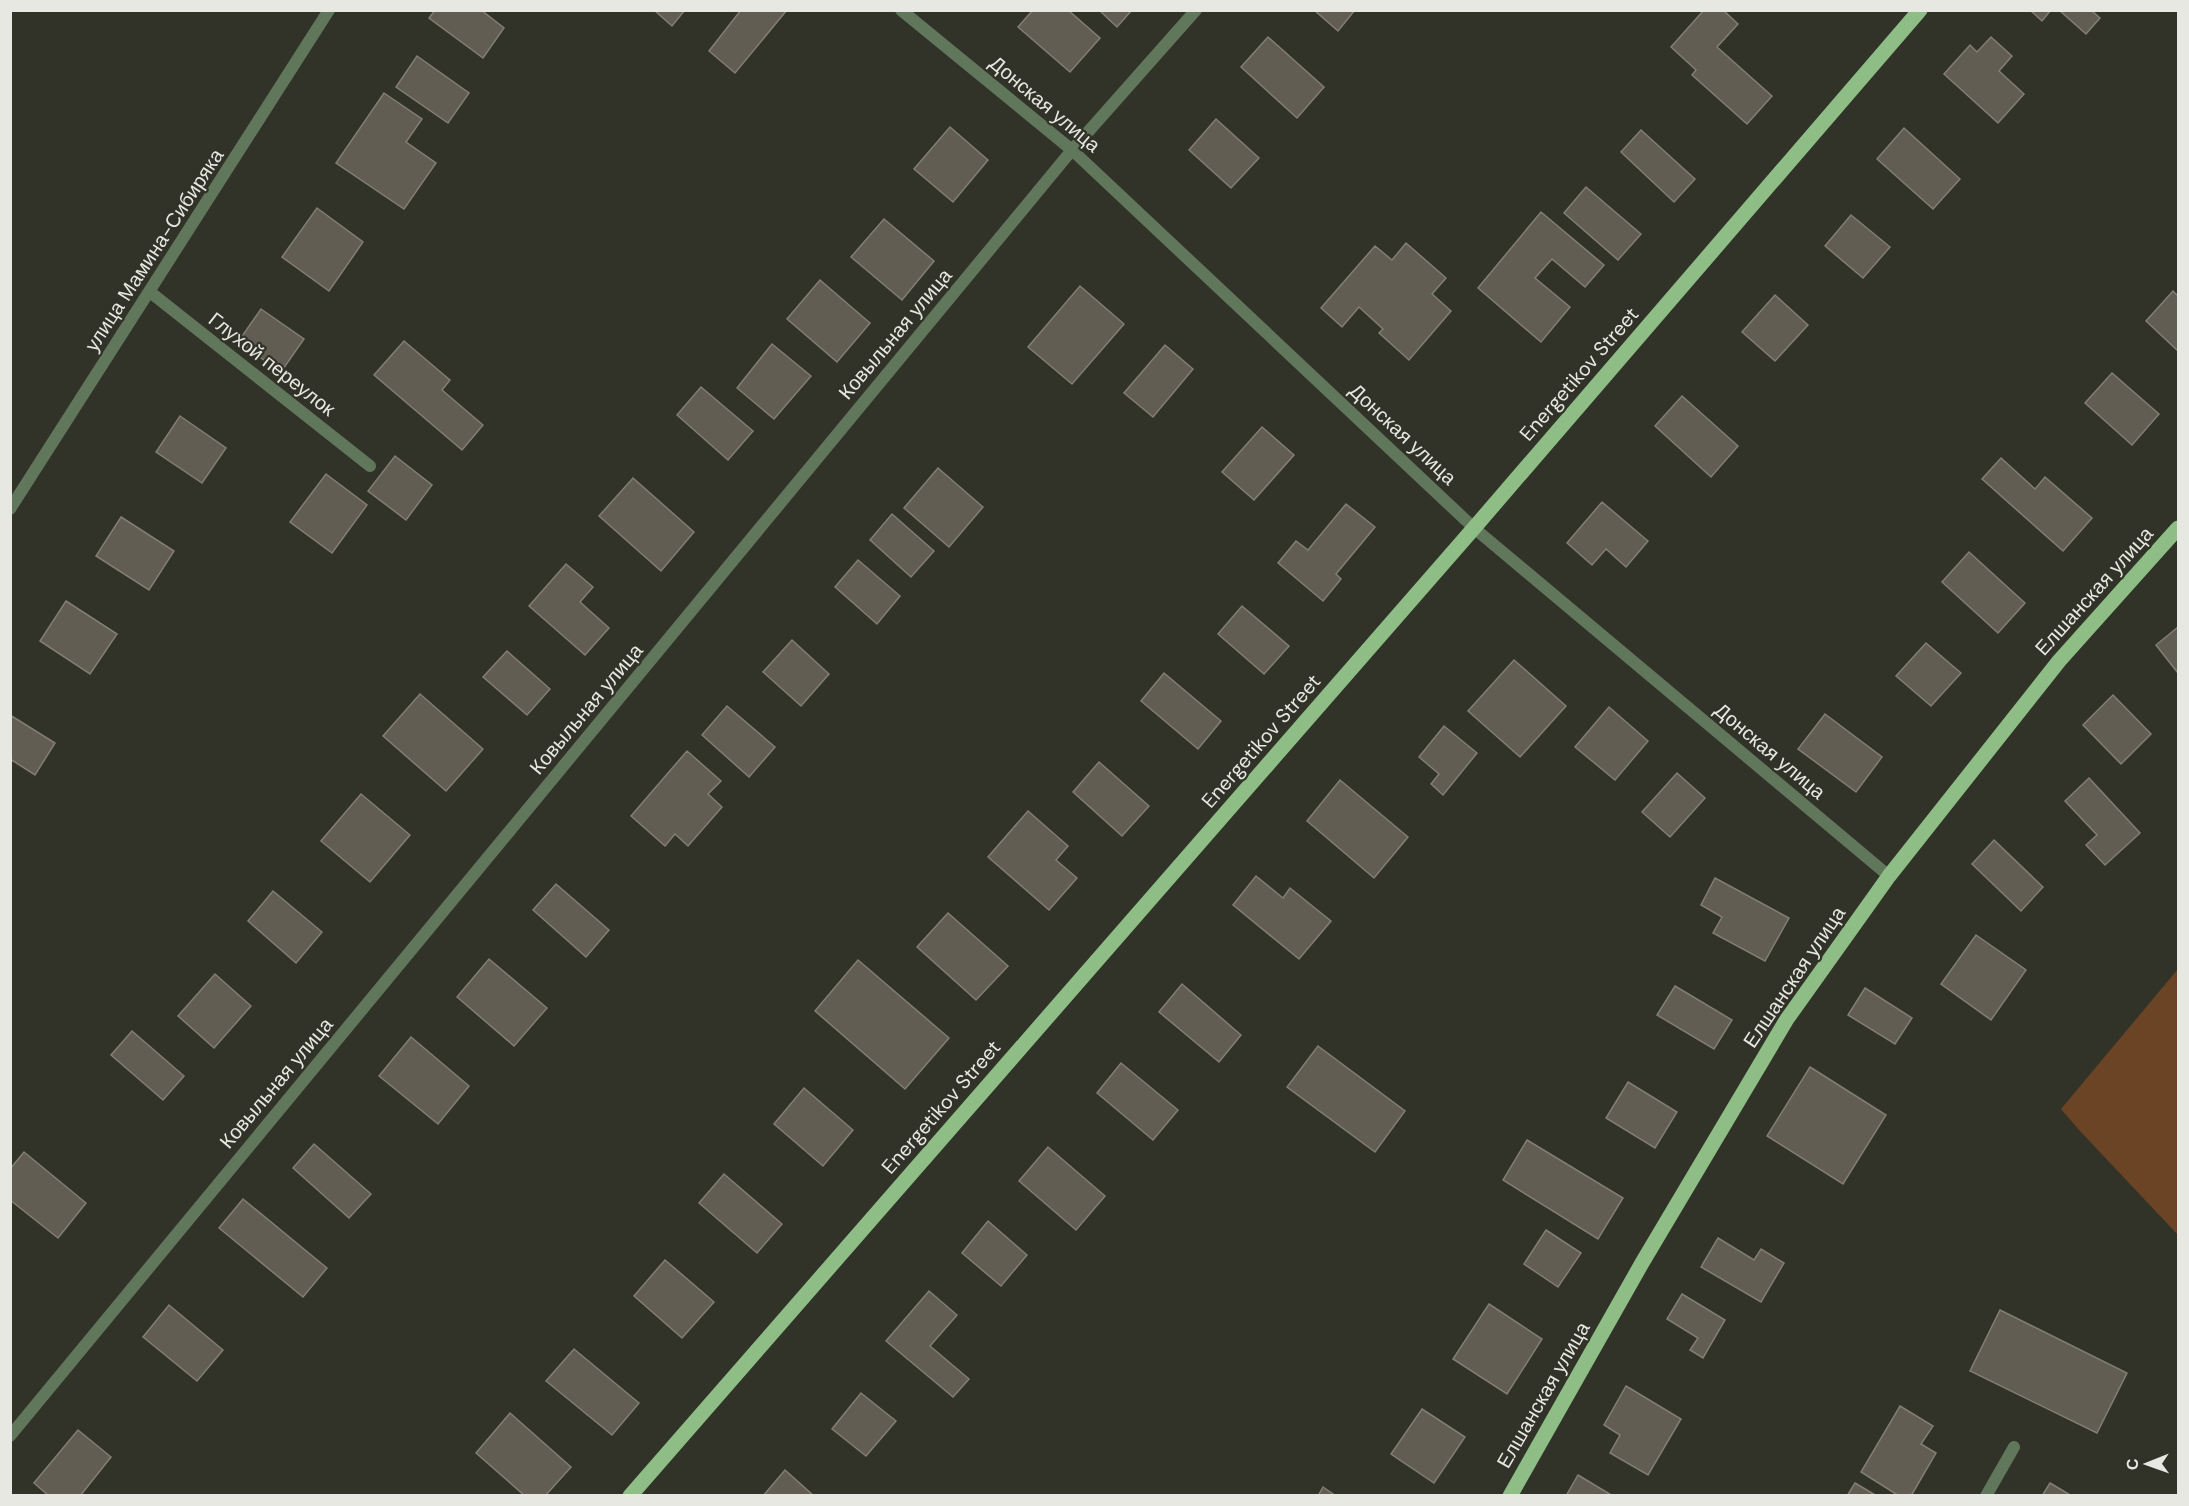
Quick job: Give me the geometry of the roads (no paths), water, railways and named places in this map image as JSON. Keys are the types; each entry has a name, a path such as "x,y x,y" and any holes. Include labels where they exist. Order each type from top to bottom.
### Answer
{"main road":[{"name":"Energetikov Street","path":"630,1496 1474,528 1920,10"},
{"name":"Елшанская улица","path":"1510,1496 1636,1273 1787,1019 1888,876 2059,661 2178,528"}],"street":[{"name":"улица Мамина-Сибиряка","path":"10,509 329,10"},
{"name":"Донская улица","path":"901,10 1072,150 1474,528 1888,876"},
{"name":"Ковыльная улица","path":"10,1436 1072,150 1196,10"},
{"name":"Глухой переулок","path":"150,292 370,466"},
{"path":"1986,1496 2014,1447"}]}
